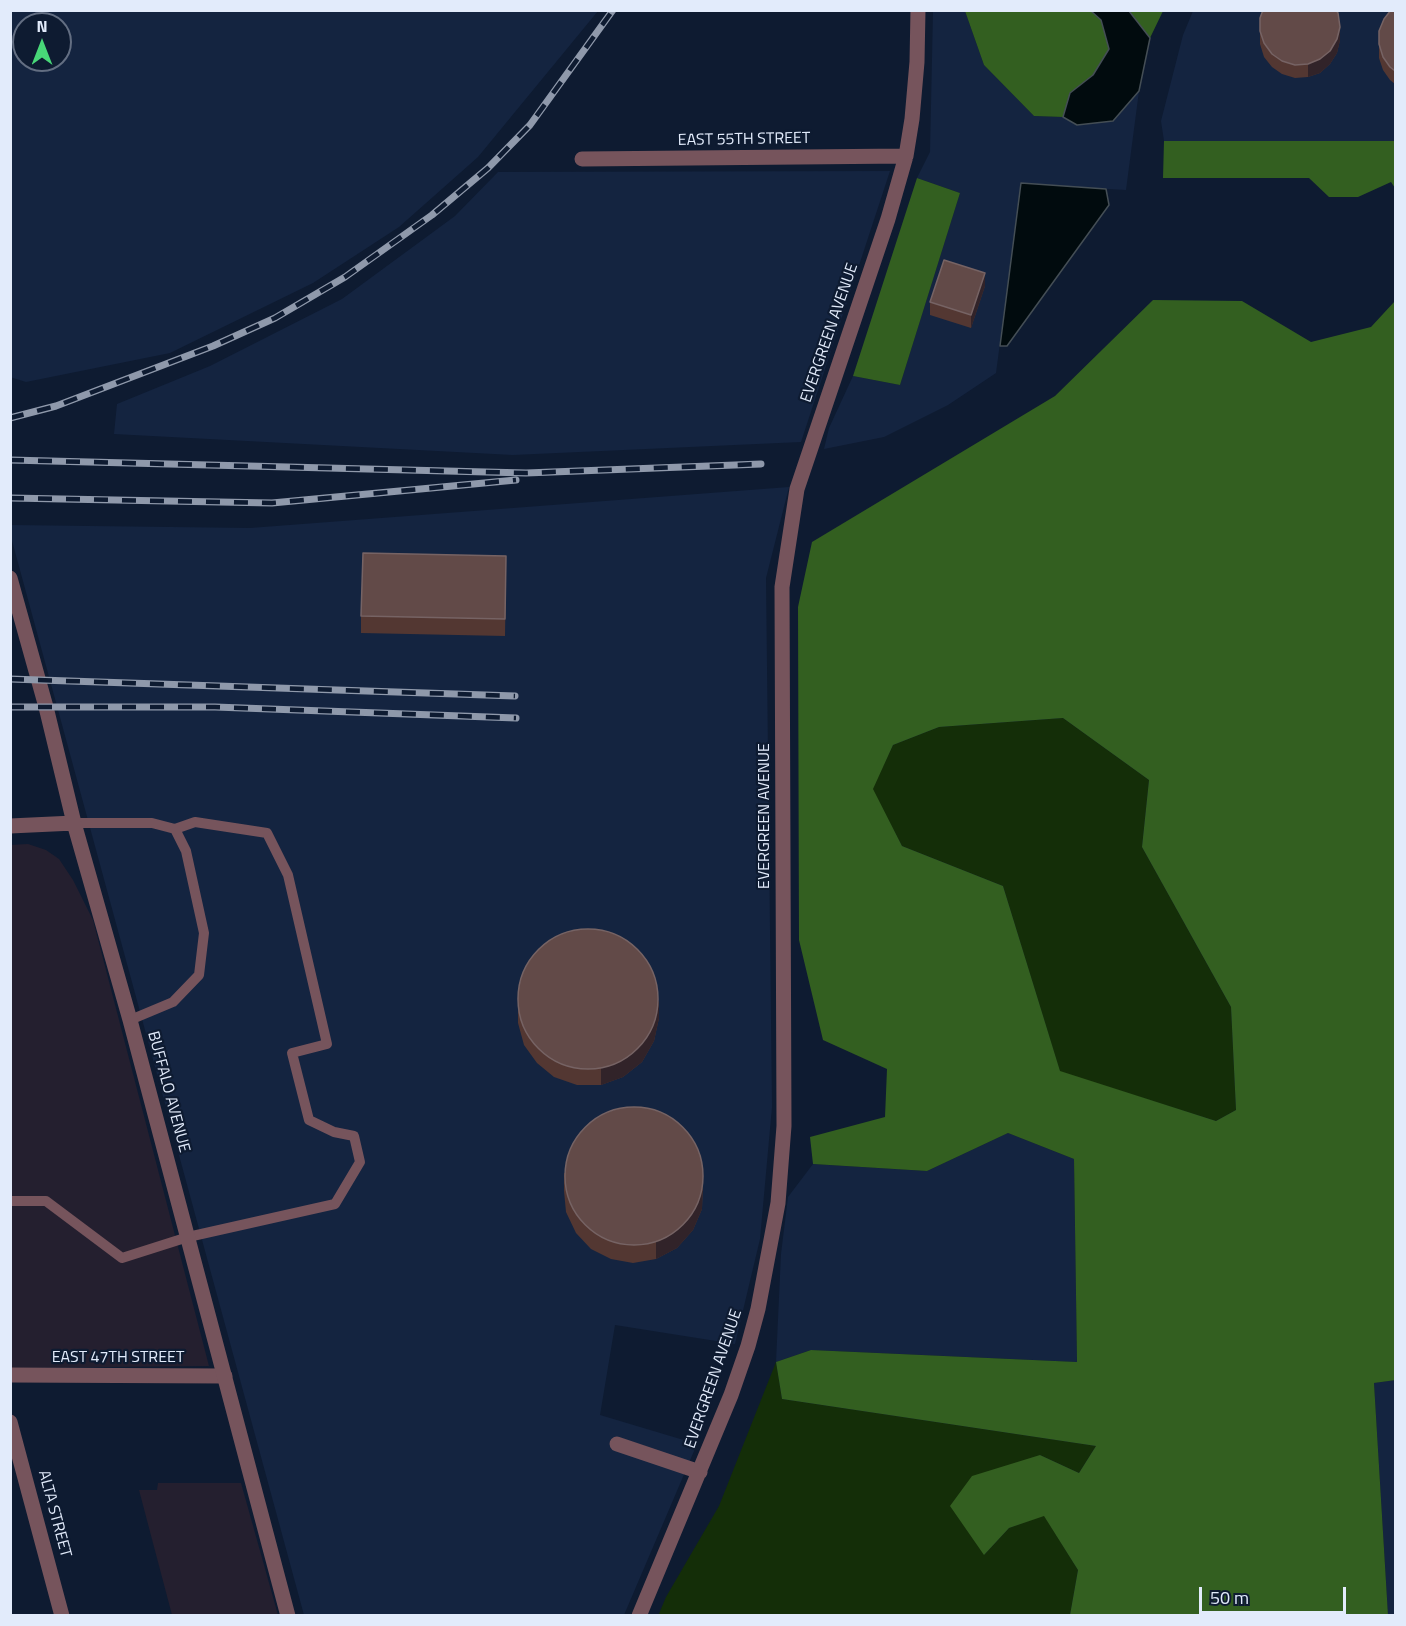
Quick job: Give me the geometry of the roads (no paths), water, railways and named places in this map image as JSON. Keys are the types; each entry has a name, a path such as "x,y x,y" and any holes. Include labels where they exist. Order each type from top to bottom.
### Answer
{"street":[{"name":"EVERGREEN AVENUE","path":"639,1616 700,1472 748,1346 758,1309 778,1203 784,1126 782,587 790,530 806,459 852,329 906,156 917,62 918,10"},
{"name":"EAST 55TH STREET","path":"582,159 906,156"},
{"name":"BUFFALO AVENUE","path":"10,578 288,1616"},
{"path":"10,826 74,823"},
{"name":"EAST 47TH STREET","path":"10,1375 225,1376"},
{"name":"ALTA STREET","path":"10,1422 62,1616"},
{"path":"617,1444 700,1472"}],"lane":[{"path":"10,1201 46,1201 122,1258 188,1237 334,1204 360,1162 354,1136 334,1132 309,1120 297,1081 292,1053 327,1044 288,875 267,833 195,822 175,829 152,824 74,823"},
{"path":"130,1020 173,1002 199,975 204,933 186,851 175,829"}],"railway":[{"path":"10,418 56,406 213,346 275,318 345,277 432,215 488,168 530,125 613,10"},
{"path":"10,460 526,473 761,464"},
{"path":"10,498 272,503 516,480"},
{"path":"10,679 515,696"},
{"path":"10,707 215,707 516,718"}]}
